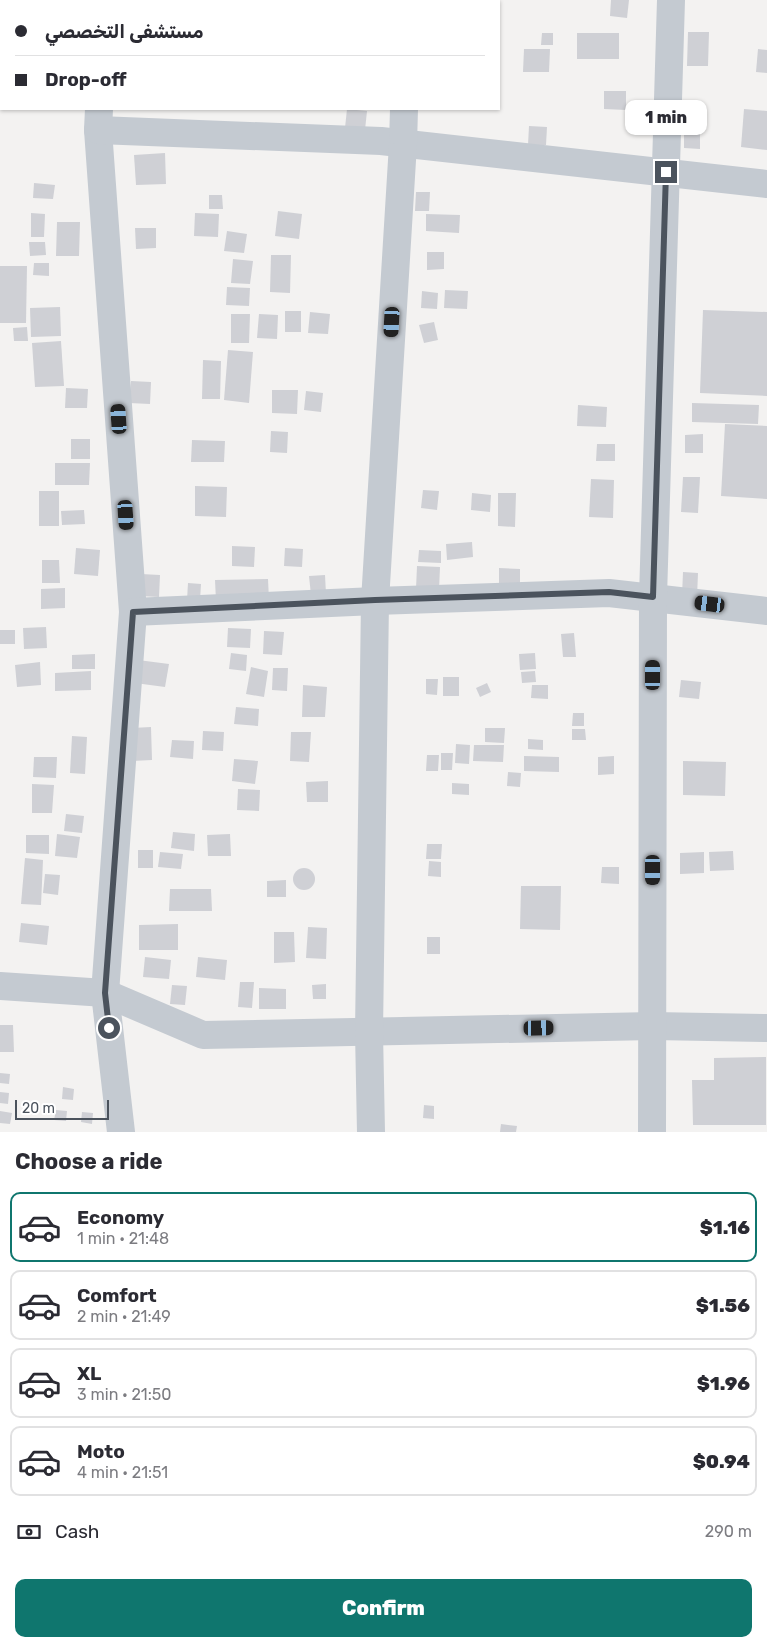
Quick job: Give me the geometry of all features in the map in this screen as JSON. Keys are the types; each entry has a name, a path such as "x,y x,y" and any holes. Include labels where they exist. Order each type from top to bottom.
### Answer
{"street":[{"path":"652,1132 653,597 671,0"},
{"path":"371,1132 370,1032 375,600 404,110"},
{"path":"121,1132 105,993 133,612 99,119 381,141 767,184"},
{"path":"133,612 375,600 609,592 767,611"},
{"path":"0,986 105,993 203,1036 652,1026 767,1028"}],"building":[{"path":"611,0 629,0 627,18 610,16"},
{"path":"688,32 709,32 708,66 687,66"},
{"path":"542,33 553,33 553,45 541,45"},
{"path":"577,33 619,33 619,59 577,59"},
{"path":"524,49 550,49 549,72 523,72"},
{"path":"758,49 767,50 767,73 756,72"},
{"path":"604,91 626,91 626,110 604,109"},
{"path":"744,109 767,111 767,150 741,147"},
{"path":"347,110 367,111 365,130 345,128"},
{"path":"684,125 700,125 700,149 684,148"},
{"path":"529,126 547,127 546,145 528,145"},
{"path":"165,153 166,184 136,185 134,155"},
{"path":"34,183 55,185 53,199 33,198"},
{"path":"416,192 430,192 429,211 415,211"},
{"path":"209,195 222,195 223,209 209,209"},
{"path":"278,211 302,214 299,239 275,236"},
{"path":"31,213 45,214 44,237 31,237"},
{"path":"195,213 219,214 218,237 194,236"},
{"path":"426,214 460,215 459,233 426,231"},
{"path":"57,222 80,222 79,256 56,256"},
{"path":"135,228 156,228 156,248 136,249"},
{"path":"227,231 247,234 244,253 224,251"},
{"path":"29,242 45,242 46,255 30,256"},
{"path":"427,252 444,252 444,269 427,270"},
{"path":"271,255 291,255 290,293 270,292"},
{"path":"233,259 253,261 250,284 231,283"},
{"path":"34,263 49,263 49,276 33,275"},
{"path":"0,266 27,266 26,323 0,323"},
{"path":"227,287 250,288 249,306 226,305"},
{"path":"445,290 468,291 467,309 444,308"},
{"path":"422,291 438,293 437,309 421,308"},
{"path":"60,307 61,336 31,337 30,308"},
{"path":"703,310 767,312 767,396 700,393"},
{"path":"285,311 301,311 301,332 285,332"},
{"path":"310,312 330,314 328,334 308,333"},
{"path":"231,314 250,314 249,343 231,343"},
{"path":"259,314 278,315 277,339 257,338"},
{"path":"434,322 438,340 424,343 419,325"},
{"path":"27,327 28,341 14,341 13,328"},
{"path":"61,341 64,386 35,387 32,343"},
{"path":"228,350 253,352 249,403 224,400"},
{"path":"203,360 221,361 220,399 202,399"},
{"path":"131,381 151,382 150,404 129,403"},
{"path":"66,388 88,389 87,408 65,408"},
{"path":"272,390 298,390 297,414 272,413"},
{"path":"306,391 323,393 321,412 304,410"},
{"path":"692,403 759,405 758,424 692,422"},
{"path":"578,405 607,407 606,427 577,426"},
{"path":"725,424 767,426 767,499 721,496"},
{"path":"271,431 288,432 287,453 270,452"},
{"path":"703,434 703,453 685,453 685,435"},
{"path":"71,439 90,439 90,459 71,459"},
{"path":"192,440 225,441 224,462 191,462"},
{"path":"597,444 615,444 615,461 596,461"},
{"path":"55,463 90,463 89,485 55,485"},
{"path":"683,477 700,477 698,513 681,512"},
{"path":"591,479 614,480 613,518 589,517"},
{"path":"195,486 227,487 226,517 195,516"},
{"path":"423,490 439,491 437,510 421,508"},
{"path":"39,491 59,491 59,526 39,526"},
{"path":"472,493 491,495 490,512 471,510"},
{"path":"498,493 516,493 515,527 498,526"},
{"path":"84,510 85,524 62,525 61,511"},
{"path":"472,542 473,557 447,560 446,544"},
{"path":"232,546 255,547 254,567 232,566"},
{"path":"76,548 100,550 98,576 74,574"},
{"path":"285,548 303,549 302,567 284,566"},
{"path":"419,550 441,551 441,563 418,562"},
{"path":"42,560 59,560 60,583 42,583"},
{"path":"417,566 440,567 439,590 416,589"},
{"path":"499,568 520,569 520,584 499,584"},
{"path":"683,572 698,573 697,597 682,596"},
{"path":"141,574 160,575 159,597 140,596"},
{"path":"325,575 326,594 311,595 309,576"},
{"path":"268,579 269,600 216,601 215,580"},
{"path":"188,583 201,584 200,600 187,600"},
{"path":"65,588 65,608 41,609 41,589"},
{"path":"46,627 47,648 24,649 23,628"},
{"path":"228,628 251,629 250,648 227,647"},
{"path":"0,630 15,630 15,644 0,644"},
{"path":"264,631 284,632 282,655 263,654"},
{"path":"574,633 576,657 563,657 561,634"},
{"path":"231,653 247,655 246,671 229,669"},
{"path":"535,653 536,669 520,670 519,654"},
{"path":"95,654 95,669 72,669 72,655"},
{"path":"138,660 169,664 165,687 135,683"},
{"path":"40,662 41,685 17,687 15,665"},
{"path":"251,667 268,671 264,697 246,694"},
{"path":"273,668 288,668 287,691 272,690"},
{"path":"91,671 91,690 55,691 55,673"},
{"path":"535,671 536,682 522,683 521,672"},
{"path":"443,677 459,677 459,696 443,696"},
{"path":"426,679 438,679 437,695 426,694"},
{"path":"681,680 701,682 699,699 679,697"},
{"path":"487,683 491,692 480,697 476,688"},
{"path":"303,685 327,687 325,717 302,717"},
{"path":"532,685 548,685 548,699 531,698"},
{"path":"236,707 259,709 258,726 234,724"},
{"path":"573,713 584,713 584,726 572,726"},
{"path":"151,727 152,760 132,761 132,728"},
{"path":"485,728 505,728 504,743 485,742"},
{"path":"572,729 585,729 586,740 572,740"},
{"path":"203,731 224,732 223,751 202,750"},
{"path":"291,732 311,732 309,762 290,761"},
{"path":"72,736 87,737 85,774 70,773"},
{"path":"528,739 543,740 543,750 528,749"},
{"path":"172,740 194,741 193,759 170,757"},
{"path":"456,744 470,745 469,764 455,763"},
{"path":"474,745 504,745 503,762 473,761"},
{"path":"441,753 453,753 452,770 441,770"},
{"path":"427,755 439,755 438,771 426,771"},
{"path":"524,756 559,757 559,772 524,771"},
{"path":"614,756 614,774 598,775 598,757"},
{"path":"34,757 57,757 56,778 33,777"},
{"path":"234,759 258,761 255,784 232,781"},
{"path":"683,761 726,762 725,796 683,795"},
{"path":"508,772 521,773 520,787 507,786"},
{"path":"328,781 328,802 307,802 306,782"},
{"path":"452,783 469,784 469,795 452,794"},
{"path":"32,784 54,785 52,813 32,813"},
{"path":"238,789 260,790 259,811 237,810"},
{"path":"66,814 84,816 82,833 64,831"},
{"path":"173,832 195,834 194,851 171,848"},
{"path":"57,834 80,837 77,858 55,856"},
{"path":"230,834 231,856 208,856 207,835"},
{"path":"26,835 49,835 49,854 26,853"},
{"path":"427,844 442,844 441,859 426,859"},
{"path":"138,850 153,850 153,868 138,868"},
{"path":"733,851 734,870 710,871 709,852"},
{"path":"160,852 183,854 181,869 158,867"},
{"path":"704,852 704,873 680,874 680,853"},
{"path":"25,858 43,860 41,905 21,904"},
{"path":"429,861 441,862 441,877 428,876"},
{"path":"602,867 619,867 619,884 601,883"},
{"path":"304,868 312,871 315,879 312,887 304,890 296,887 293,879 296,871"},
{"path":"45,874 60,875 58,895 43,893"},
{"path":"286,880 286,897 267,897 267,881"},
{"path":"521,886 561,886 560,930 520,929"},
{"path":"170,889 211,889 212,911 169,911"},
{"path":"21,923 49,926 47,945 19,942"},
{"path":"178,924 178,950 139,950 139,925"},
{"path":"308,927 327,928 326,959 306,958"},
{"path":"274,932 294,932 295,962 274,963"},
{"path":"427,937 440,937 440,954 427,954"},
{"path":"145,957 171,960 169,979 143,977"},
{"path":"198,957 227,960 225,980 196,977"},
{"path":"240,982 254,982 252,1008 238,1007"},
{"path":"326,984 326,999 313,999 312,985"},
{"path":"172,985 187,986 185,1005 170,1004"},
{"path":"259,988 286,989 286,1009 259,1009"},
{"path":"0,1025 13,1025 14,1052 0,1052"},
{"path":"766,1057 766,1125 693,1125 692,1080 714,1080 714,1058"},
{"path":"0,1073 10,1074 9,1084 0,1083"},
{"path":"63,1087 74,1089 73,1100 62,1099"},
{"path":"0,1092 9,1093 8,1104 0,1103"},
{"path":"424,1105 434,1106 434,1119 423,1118"},
{"path":"56,1110 67,1111 66,1121 54,1120"},
{"path":"0,1111 12,1113 10,1124 0,1123"},
{"path":"82,1112 93,1113 92,1124 81,1122"},
{"path":"501,1124 517,1126 516,1132 500,1132"}],"route":[{"path":"109,1028 105,993 133,612 375,600 609,592 653,597 666,172"}]}
